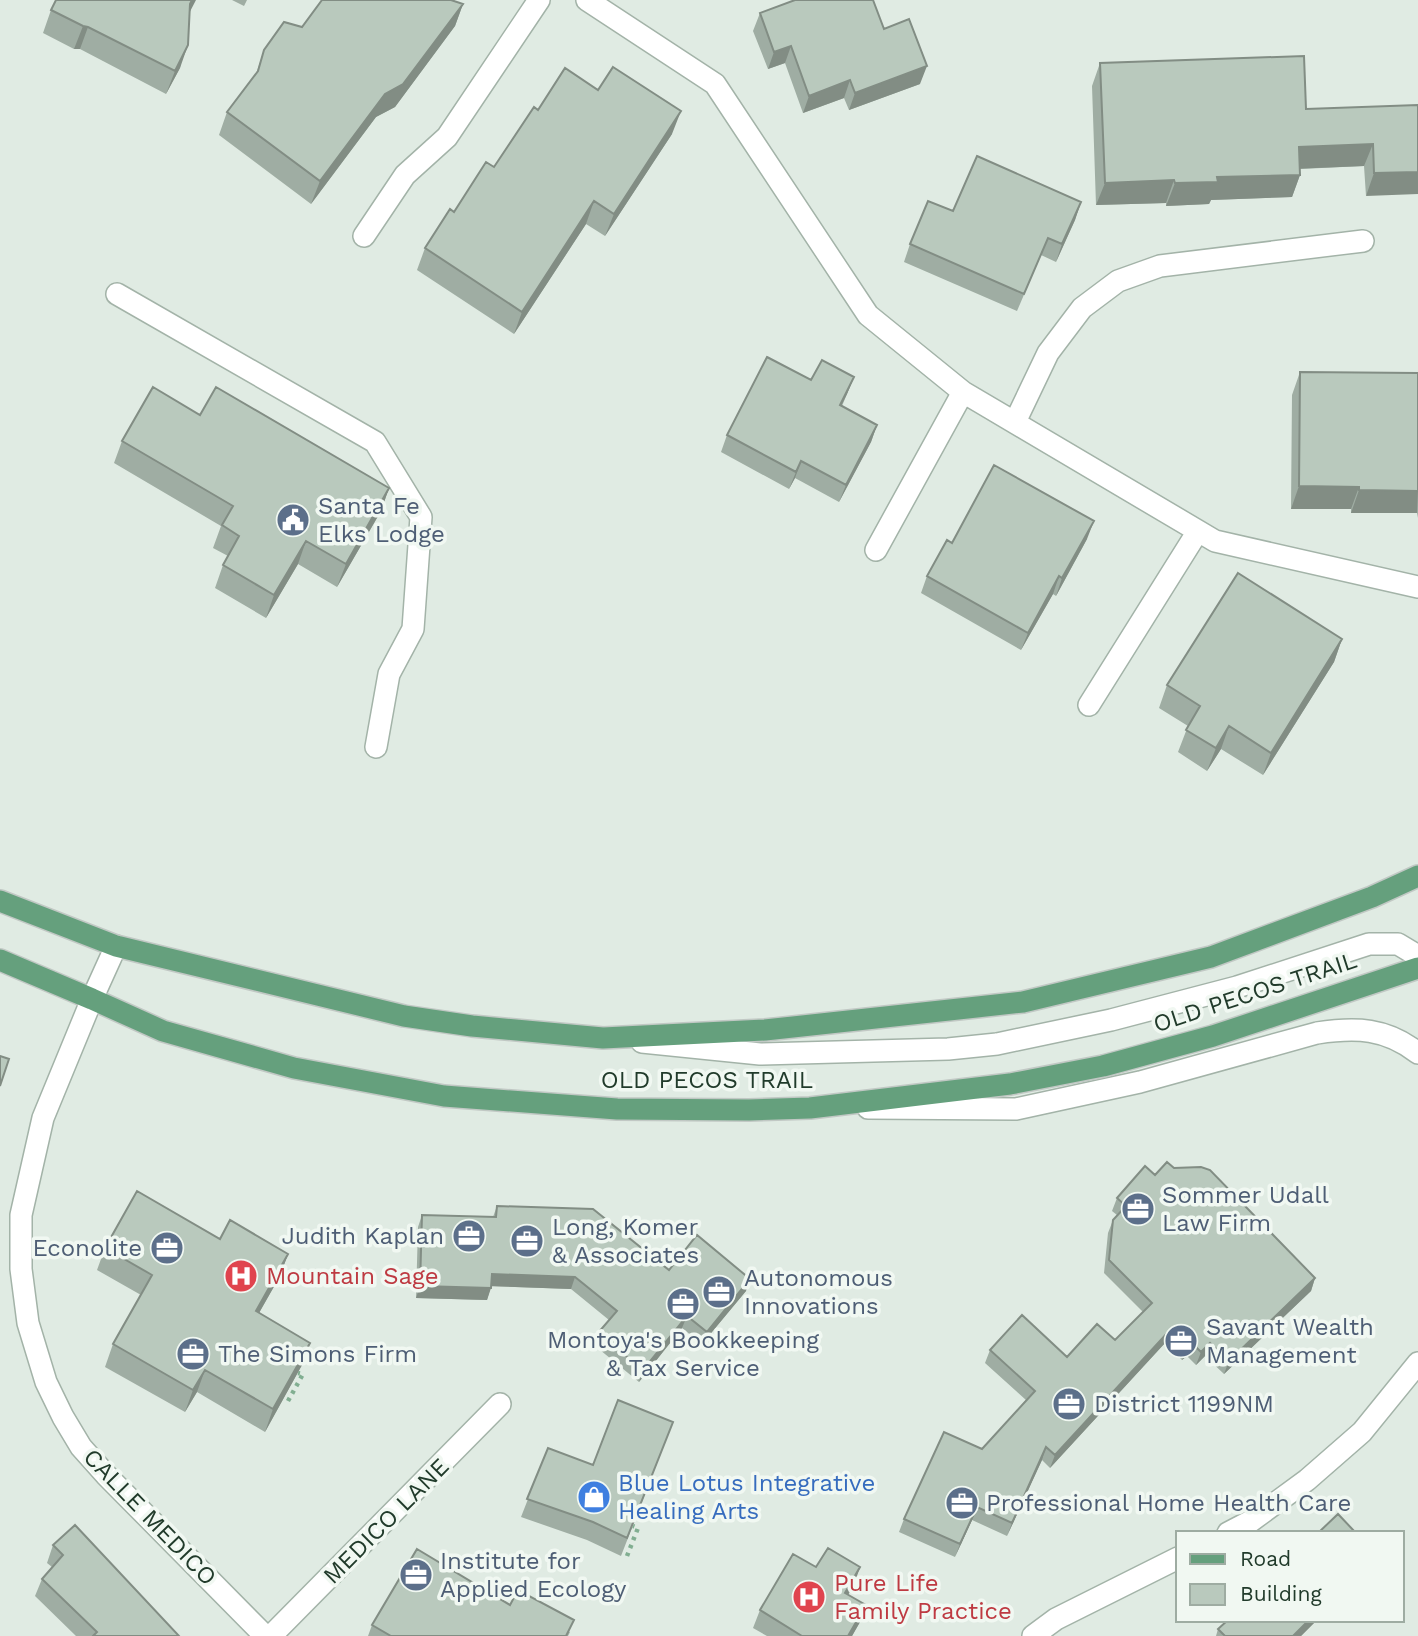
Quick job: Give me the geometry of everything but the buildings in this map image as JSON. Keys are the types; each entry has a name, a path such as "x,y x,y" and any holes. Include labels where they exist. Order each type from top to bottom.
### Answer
{"main road":[{"name":"OLD PECOS TRAIL","path":"0,901 117,946 404,1016 472,1026 603,1038 765,1030 1023,1002 1211,957 1372,897 1418,876"},
{"name":"OLD PECOS TRAIL","path":"0,960 163,1031 294,1068 444,1096 617,1109 749,1110 810,1108 1010,1084 1103,1066 1213,1036 1418,968"}],"street":[{"path":"364,236 405,175 447,137 539,0"},
{"path":"587,0 715,84 868,315 963,392 1215,541 1418,587"},
{"path":"1015,422 1048,353 1082,308 1118,281 1160,266 1363,240"},
{"path":"117,293 375,442 421,517 413,629 389,674 376,747"},
{"path":"876,550 963,392"},
{"path":"1089,705 1198,531"},
{"path":"603,1038 760,1054 948,1049 997,1044 1111,1020 1237,987 1368,944 1398,944 1418,959"},
{"name":"CALLE MEDICO","path":"117,946 43,1118 21,1215 20,1269 28,1323 46,1382 81,1447 265,1636"},
{"path":"810,1108 1016,1109 1140,1082 1340,1030 1363,1030 1389,1036 1418,1053"},
{"path":"1232,1531 1251,1521 1307,1480 1362,1432 1418,1363"},
{"name":"MEDICO LANE","path":"271,1636 500,1405"},
{"path":"1033,1636 1056,1619 1176,1559"}],"path":[{"path":"288,1401 303,1374 298,1373"},
{"path":"627,1556 638,1528 633,1526"},
{"path":"504,1591 527,1602"}],"place":[{"name":"Santa Fe Elks Lodge","path":"293,520"},
{"name":"Sommer Udall Law Firm","path":"1138,1209"},
{"name":"Judith Kaplan","path":"469,1236"},
{"name":"Long, Komer & Associates","path":"527,1241"},
{"name":"Econolite","path":"167,1248"},
{"name":"Mountain Sage","path":"241,1276"},
{"name":"Autonomous Innovations","path":"719,1292"},
{"name":"Montoya's Bookkeeping & Tax Service","path":"683,1304"},
{"name":"Savant Wealth Management","path":"1181,1341"},
{"name":"The Simons Firm","path":"193,1354"},
{"name":"District 1199NM","path":"1069,1404"},
{"name":"Blue Lotus Integrative Healing Arts","path":"594,1497"},
{"name":"Professional Home Health Care","path":"962,1503"},
{"name":"Institute for Applied Ecology","path":"416,1575"},
{"name":"Pure Life Family Practice","path":"809,1597"}]}
